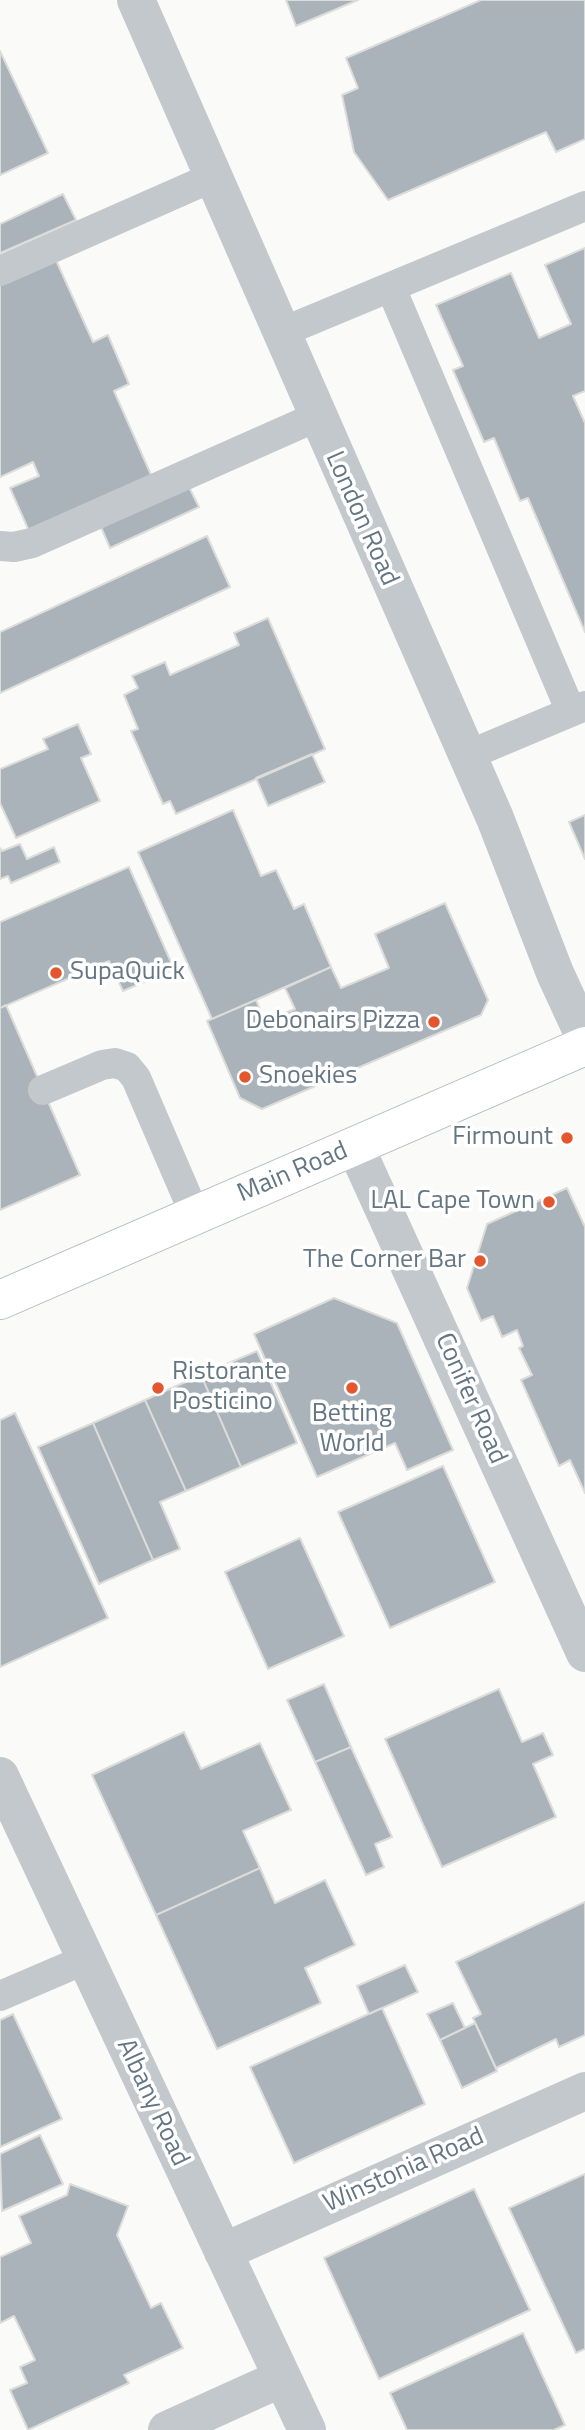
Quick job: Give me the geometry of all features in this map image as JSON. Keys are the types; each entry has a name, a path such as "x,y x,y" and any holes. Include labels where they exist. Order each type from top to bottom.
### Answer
{"main road":[{"name":"Main Road","path":"0,1300 585,1046"}],"street":[{"name":"London Road","path":"136,0 316,417 495,818 555,973 585,1038"},
{"name":"Conifer Road","path":"355,1146 585,1653"},
{"name":"Albany Road","path":"0,1776 84,1960 307,2430"},
{"name":"Winstonia Road","path":"223,2252 585,2091"},
{"path":"167,2430 282,2378"}],"lane":[{"path":"0,271 213,177"},
{"path":"280,334 585,206"},
{"path":"391,288 578,709 466,756"},
{"path":"0,546 14,547 32,543 316,417"},
{"path":"43,1090 102,1065 115,1063 127,1067 136,1078 195,1215"},
{"path":"0,1996 84,1960"}],"building":[{"path":"286,0 358,0 296,26"},
{"path":"481,0 585,0 585,139 556,152 546,132 388,200 354,152 342,95 358,88 346,58"},
{"path":"0,51 48,153 0,175"},
{"path":"63,194 76,220 0,253 0,224"},
{"path":"585,248 585,391 573,396 585,423 585,632 528,498 520,501 494,438 484,442 453,370 463,366 436,305 511,273 539,338 571,324 545,265"},
{"path":"55,258 93,342 108,335 129,384 114,391 152,477 29,531 10,488 39,476 33,462 0,477 0,282"},
{"path":"189,487 199,507 110,548 101,527"},
{"path":"207,536 230,587 0,693 0,632"},
{"path":"268,618 325,749 176,814 170,801 163,804 131,731 138,729 124,695 138,688 132,676 165,662 170,675 239,645 234,633"},
{"path":"78,724 91,754 81,758 100,801 16,838 0,803 0,769 48,749 43,739"},
{"path":"312,754 325,782 268,806 256,778"},
{"path":"233,810 261,876 276,870 294,909 304,904 331,967 212,1019 138,852"},
{"path":"585,815 585,859 569,822"},
{"path":"20,844 27,859 54,847 60,862 11,883 8,876 0,879 0,848 2,851"},
{"path":"129,867 174,969 123,991 109,961 0,1008 0,922"},
{"path":"445,903 488,1000 481,1015 262,1109 240,1098 207,1021 256,1000 265,1021 295,1009 285,988 331,967 341,988 389,968 375,934"},
{"path":"6,1005 80,1175 0,1210 0,1008"},
{"path":"567,1188 585,1227 585,1493 570,1460 559,1466 521,1380 532,1375 519,1348 523,1346 517,1330 502,1337 493,1316 481,1321 467,1288 487,1224"},
{"name":"Betting World","path":"334,1298 397,1323 453,1450 407,1470 395,1443 317,1477 254,1334"},
{"path":"257,1351 297,1443 241,1467 201,1375"},
{"path":"201,1375 241,1467 186,1491 145,1400"},
{"path":"145,1400 186,1491 160,1502 180,1549 153,1560 93,1423"},
{"path":"15,1413 108,1618 0,1667 0,1420"},
{"path":"93,1423 153,1560 99,1584 38,1447"},
{"path":"443,1466 495,1582 390,1628 338,1512"},
{"path":"300,1538 344,1636 268,1669 225,1572"},
{"path":"324,1684 351,1747 315,1762 287,1700"},
{"path":"499,1689 522,1742 543,1733 553,1755 533,1764 556,1817 442,1867 385,1739"},
{"path":"184,1732 201,1769 260,1743 291,1810 243,1831 260,1868 156,1915 92,1775"},
{"path":"351,1747 392,1837 375,1844 384,1867 366,1875 315,1762"},
{"path":"260,1868 275,1903 325,1880 355,1945 305,1968 321,2003 217,2049 156,1915"},
{"path":"585,1902 585,2035 559,2047 556,2039 496,2068 473,2018 481,2014 456,1962"},
{"path":"405,1965 418,1992 369,2014 357,1986"},
{"path":"453,2003 465,2028 440,2040 427,2014"},
{"path":"382,2008 425,2104 294,2163 250,2067"},
{"path":"13,2014 62,2119 0,2147 0,2020"},
{"path":"475,2023 497,2071 462,2088 440,2040"},
{"path":"40,2135 63,2184 2,2211 0,2154"},
{"path":"585,2174 585,2349 576,2353 509,2208"},
{"path":"70,2184 128,2206 117,2235 151,2308 161,2303 183,2348 124,2375 129,2383 28,2430 10,2390 27,2383 20,2367 35,2360 14,2316 0,2323 0,2257 31,2243 19,2216 67,2195"},
{"path":"474,2189 530,2310 379,2379 324,2258"},
{"path":"523,2333 565,2425 554,2430 407,2430 390,2393"}],"place":[{"name":"SupaQuick","path":"56,973"},
{"name":"Debonairs Pizza","path":"434,1022"},
{"name":"Snoekies","path":"245,1077"},
{"name":"Firmount","path":"567,1138"},
{"name":"LAL Cape Town","path":"549,1202"},
{"name":"The Corner Bar","path":"480,1261"},
{"name":"Ristorante Posticino","path":"158,1388"},
{"name":"Betting World","path":"352,1388"}]}
